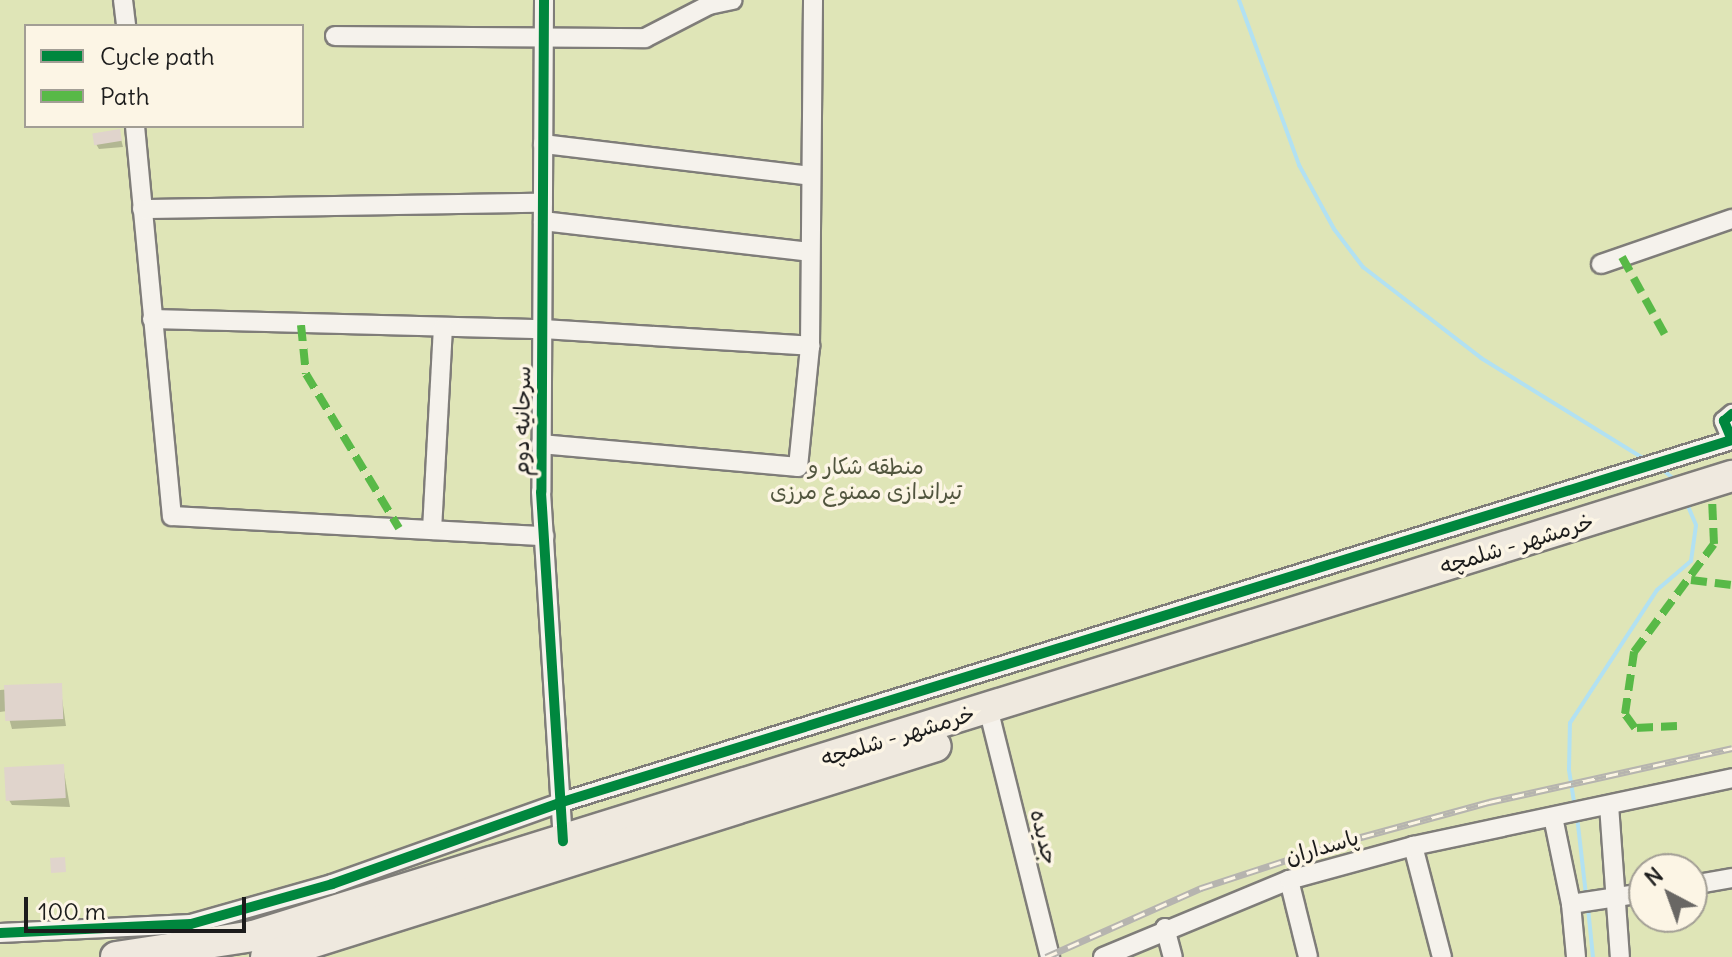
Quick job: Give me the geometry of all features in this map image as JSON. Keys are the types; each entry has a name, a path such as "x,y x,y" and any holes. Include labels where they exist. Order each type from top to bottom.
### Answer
{"highway":[{"name":"خرمشهر - شلمچه","path":"1685,500 1732,476"},
{"name":"خرمشهر - شلمچه","path":"266,957 990,718 1685,500 1732,493"},
{"name":"خرمشهر - شلمچه","path":"116,957 253,936 563,841 990,718"}],"street":[{"path":"123,0 126,24"},
{"name":"سرحانیه دوم","path":"544,0 541,444 563,841"},
{"path":"335,36 543,34 566,40 645,38 709,5 732,0"},
{"path":"541,444 798,467 810,346 813,0"},
{"path":"135,128 172,516 544,536"},
{"path":"543,144 810,176"},
{"path":"142,209 543,212 809,252"},
{"path":"1601,264 1732,219"},
{"path":"152,319 543,329 810,346"},
{"path":"432,530 443,327"},
{"path":"0,933 191,924 332,884 559,803 1732,440 1724,421 1732,414"},
{"name":"جدیده","path":"990,718 1050,957"},
{"name":"پاسداران","path":"1103,957 1165,928 1289,880 1413,846 1732,778"},
{"path":"1609,805 1608,899 1620,957"},
{"path":"1558,816 1575,903 1576,957"},
{"path":"1413,846 1442,957"},
{"path":"1708,882 1732,878"},
{"path":"1289,880 1308,957"},
{"path":"1575,903 1628,896"},
{"path":"1165,928 1173,957"}],"green space":[{"name":"منطقه شکار و تیراندازی ممنوع مرزی","path":"0,0 1732,0 1732,957 0,957"}],"building":[{"path":"120,129 122,141 94,145 92,133"},
{"path":"62,683 63,719 5,721 4,685"},
{"path":"64,764 66,798 6,801 4,767"},
{"path":"65,857 66,872 51,873 50,858"}],"waterway":[{"path":"1239,0 1299,165 1334,229 1363,267 1481,358 1646,460"},
{"path":"1661,468 1677,482"},
{"path":"1575,808 1569,769 1570,723 1657,590 1691,561 1696,525 1686,501"},
{"path":"1577,816 1586,895"},
{"path":"1588,908 1593,957"}],"railway":[{"path":"1046,957 1201,888 1339,843 1489,802 1732,748"}],"marked path":[{"path":"1622,257 1665,335"},
{"path":"301,325 306,374 399,528"},
{"path":"1677,726 1635,728 1625,714 1634,652 1714,544 1712,499"},
{"path":"1691,580 1732,585"}],"cycle path":[{"path":"544,0 541,492 563,841"},
{"path":"0,933 191,924 332,884 559,803 1732,440 1724,421 1732,414"}]}
